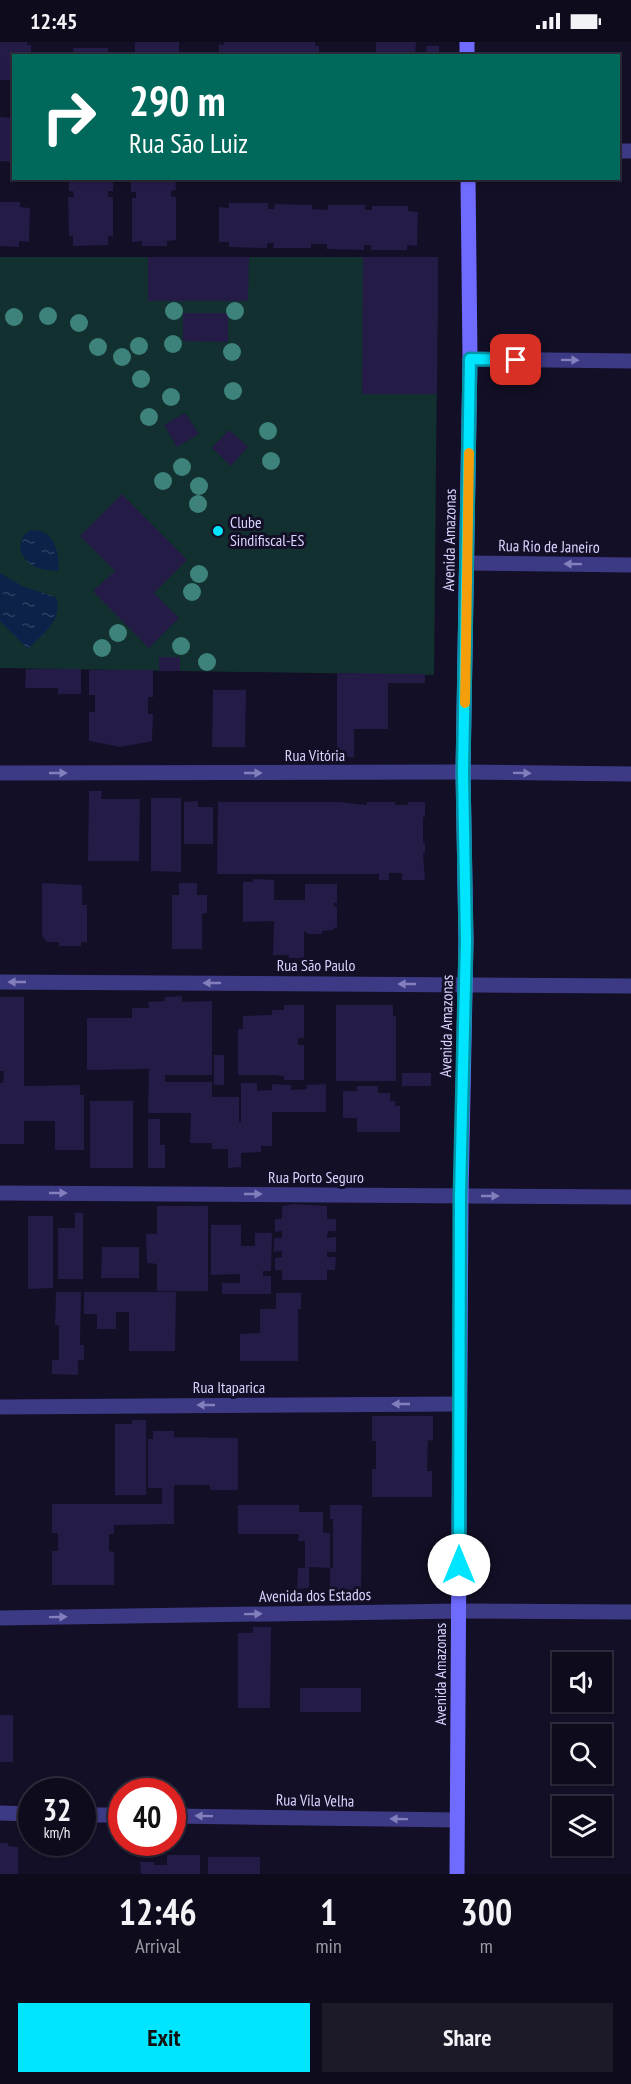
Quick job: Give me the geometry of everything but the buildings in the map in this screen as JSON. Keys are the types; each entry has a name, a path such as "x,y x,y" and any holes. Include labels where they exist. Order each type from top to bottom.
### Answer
{"street":[{"name":"Avenida Amazonas","path":"457,1874 460,1196 465,984 463,772 470,359 468,180"},
{"path":"470,359 631,361"},
{"name":"Rua Rio de Janeiro","path":"467,563 631,565"},
{"name":"Rua Vitória","path":"0,773 631,774"},
{"name":"Rua São Paulo","path":"0,982 631,986"},
{"name":"Rua Porto Seguro","path":"0,1193 631,1197"},
{"name":"Rua Itaparica","path":"0,1407 459,1404"},
{"name":"Avenida dos Estados","path":"0,1618 459,1611 631,1612"},
{"path":"0,1813 18,1814"},
{"name":"Rua Vila Velha","path":"186,1816 458,1820"}],"green space":[{"name":"Clube Sindifiscal-ES","path":"0,257 438,257 434,675 0,668"}],"water":[{"path":"30,530 45,533 54,542 59,571 39,568 30,564 22,555 20,544"},
{"path":"0,573 24,587 56,597 58,605 55,620 28,649 0,621"}],"slow traffic":[{"path":"465,703 469,453"}],"place":[{"name":"Clube Sindifiscal-ES","path":"218,531"}],"route":[{"path":"459,1565 460,1196 466,942 463,772 470,359 516,360"}]}
